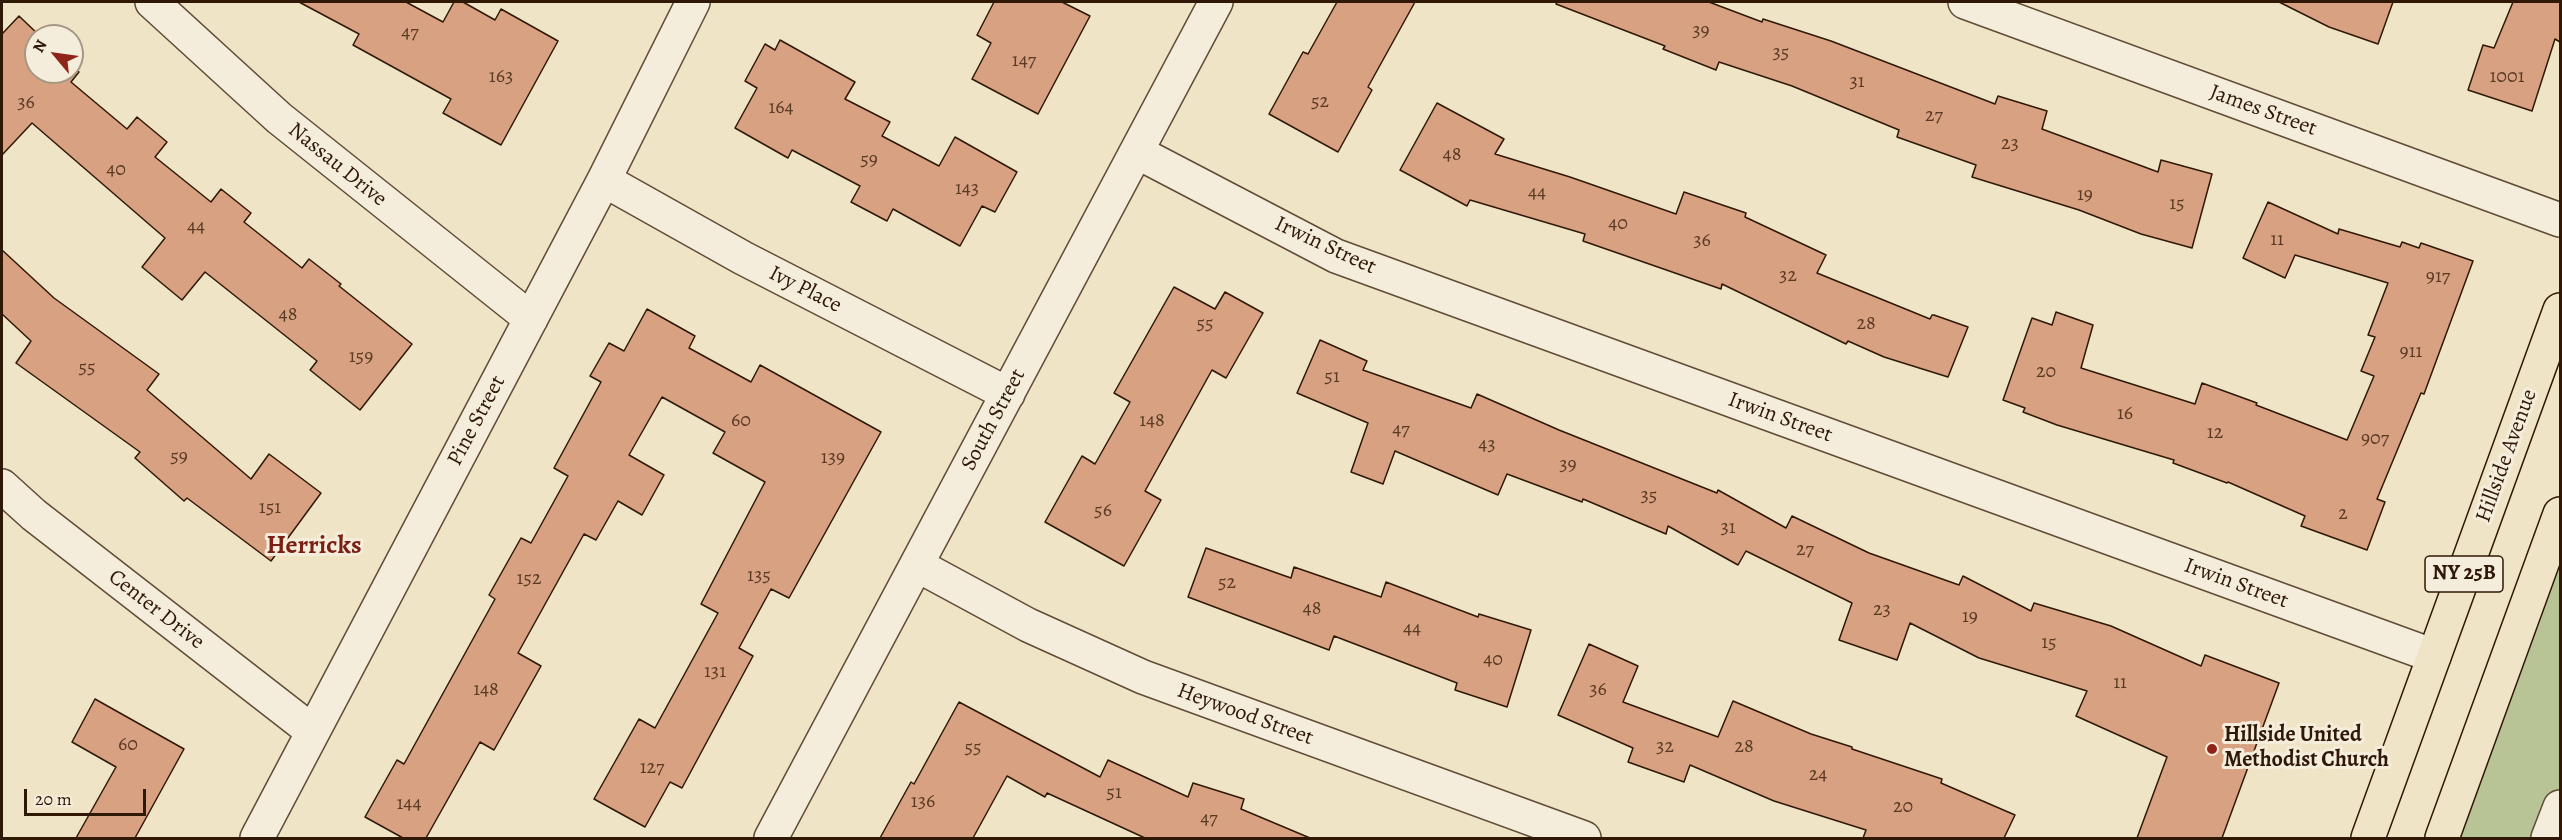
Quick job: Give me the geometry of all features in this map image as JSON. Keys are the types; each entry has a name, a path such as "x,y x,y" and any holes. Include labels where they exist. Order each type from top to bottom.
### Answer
{"main road":[{"name":"Hillside Avenue","path":"2368,838 2560,310"},
{"name":"NY 25B","path":"2442,838 2560,514"}],"street":[{"name":"Pine Street","path":"257,838 604,180 693,2"},
{"name":"South Street","path":"771,838 1216,2"},
{"name":"James Street","path":"1965,2 2560,220"},
{"name":"Nassau Drive","path":"164,6 279,118 531,319"},
{"name":"Irwin Street","path":"1137,152 1336,256 2434,656"},
{"name":"Ivy Place","path":"604,180 743,258 1008,394"},
{"name":"Center Drive","path":"2,486 33,515 312,732"},
{"name":"Heywood Street","path":"917,565 1028,625 1143,677 1584,838"},
{"path":"2548,838 2560,807"}],"green space":[{"path":"2560,514 2560,807 2548,838 2442,838"}],"building":[{"path":"299,2 406,2 443,22 454,2 463,2 495,20 501,9 558,41 501,145 443,113 451,99 353,45 359,34"},
{"path":"994,2 1062,2 1090,16 1038,114 972,79 991,43 977,35"},
{"path":"1337,2 1415,2 1368,87 1372,90 1338,152 1269,114 1303,52 1308,54"},
{"path":"1557,2 1709,2 1762,22 1763,19 1831,41 1995,104 1998,96 2047,111 2042,129 2158,172 2161,160 2212,174 2192,248 2141,234 2079,210 1972,177 1976,165 1897,137 1899,130 1792,86 1719,62 1716,70 1663,49 1665,46 1556,4"},
{"path":"2279,2 2393,2 2378,44 2329,27"},
{"path":"2513,2 2560,2 2560,42 2555,39 2532,111 2468,90 2483,45 2494,48"},
{"path":"19,16 27,24 24,24 24,84 73,84 127,129 137,117 167,142 155,157 211,202 221,189 251,213 244,222 302,268 309,259 412,344 360,410 310,370 317,361 205,272 182,300 142,267 165,238 32,123 2,155 2,34"},
{"path":"780,40 855,82 845,99 890,122 882,136 939,166 955,137 1017,172 995,212 982,206 960,246 893,209 887,221 851,202 860,186 792,150 788,158 735,128 757,88 745,81 765,44 775,50"},
{"path":"1437,103 1504,139 1495,154 1676,214 1684,192 1746,213 1745,217 1826,255 1817,273 1930,319 1934,315 1968,327 1948,377 1884,357 1848,341 1846,344 1722,284 1721,289 1583,241 1585,234 1470,200 1467,206 1400,170"},
{"path":"2268,202 2338,234 2339,229 2400,247 2402,242 2419,248 2421,243 2473,261 2424,394 2421,393 2377,499 2385,502 2367,550 2301,526 2305,516 2228,482 2173,463 2174,460 2057,425 2023,412 2025,408 2003,400 2032,318 2052,325 2056,312 2093,325 2081,368 2195,404 2202,383 2347,440 2374,376 2361,371 2375,337 2368,335 2388,283 2295,255 2285,278 2243,258"},
{"path":"2,250 54,298 159,374 147,390 251,479 269,454 321,493 271,561 187,498 184,501 135,458 140,452 16,363 31,341 2,314"},
{"path":"1174,287 1215,309 1225,292 1263,313 1226,378 1212,370 1145,491 1161,500 1124,566 1045,522 1082,456 1095,464 1130,402 1114,393"},
{"path":"647,309 695,336 689,348 751,382 760,365 881,432 789,598 771,589 739,648 753,656 682,788 670,782 645,827 594,799 639,719 655,728 718,613 701,604 765,482 713,453 725,432 662,397 629,455 664,475 642,515 618,501 596,540 584,534 518,653 541,666 494,750 480,742 426,838 403,838 365,817 397,760 404,764 495,599 489,595 521,538 531,543 568,476 554,468 601,382 590,376 609,343 624,351"},
{"path":"1320,340 1367,361 1363,370 1471,408 1477,394 1559,430 1717,493 1718,490 1786,528 1792,516 1869,553 1959,585 1963,576 2031,611 2034,603 2111,626 2201,666 2205,655 2279,683 2222,838 2137,838 2167,757 2076,716 2087,691 1979,658 1910,623 1897,660 1839,640 1852,603 1746,551 1738,565 1668,526 1666,534 1583,499 1582,502 1507,474 1498,495 1395,451 1383,484 1351,472 1368,423 1297,393"},
{"path":"1206,548 1291,578 1294,567 1381,597 1386,582 1478,617 1479,614 1531,630 1507,707 1455,690 1457,683 1334,636 1329,650 1188,597"},
{"path":"1589,644 1638,666 1623,702 1718,737 1733,701 1811,734 1942,779 1941,783 2015,815 2004,838 1863,838 1866,830 1774,801 1690,765 1684,782 1628,762 1633,748 1558,715"},
{"path":"95,699 184,749 135,838 76,838 116,767 72,742"},
{"path":"959,702 1100,777 1108,760 1188,797 1193,783 1244,799 1241,809 1310,838 1145,838 1047,793 1045,797 1007,776 973,838 880,838 911,782 914,784"}],"place":[{"name":"Hillside United Methodist Church","path":"2212,749"}],"district":[{"name":"Herricks","path":"314,547"}]}
